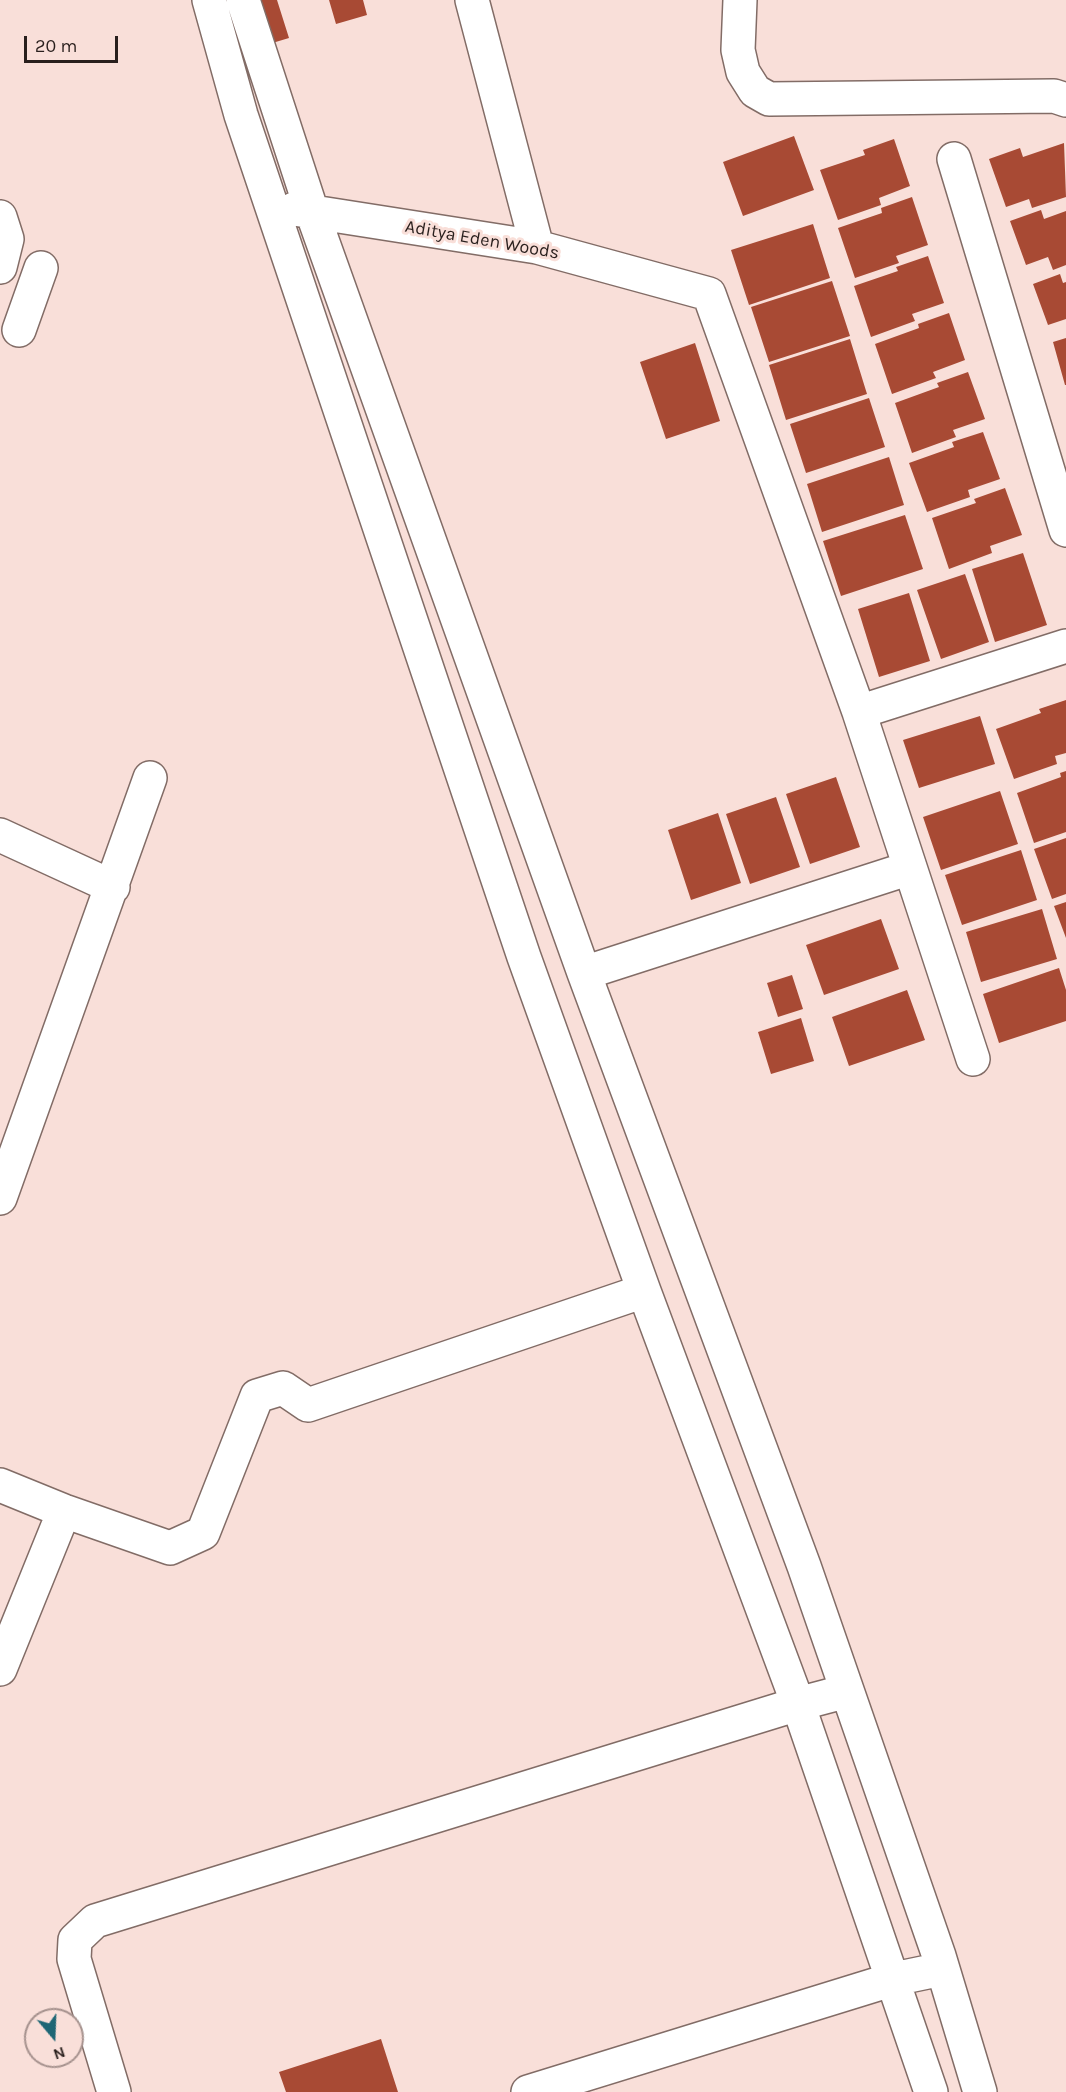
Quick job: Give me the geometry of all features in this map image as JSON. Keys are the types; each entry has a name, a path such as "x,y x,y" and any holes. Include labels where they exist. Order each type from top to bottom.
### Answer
{"street":[{"path":"209,0 241,116 524,957 644,1291 798,1704 931,2092"},
{"path":"243,0 312,212 584,973 796,1544 848,1691 942,1969 980,2092"},
{"path":"472,0 537,247"},
{"path":"740,0 738,50 743,72 755,91 769,99 1054,96 1066,100"},
{"path":"954,159 1066,530"},
{"name":"Aditya Eden Woods","path":"271,206 537,247 709,294 859,712"},
{"path":"0,217 7,239 0,267"},
{"path":"21,331 41,268"},
{"path":"973,1059 859,712 1066,646"},
{"path":"0,1198 113,887 150,778"},
{"path":"0,835 113,887"},
{"path":"584,973 910,868"},
{"path":"0,1485 64,1511 170,1548 203,1533 258,1396 283,1388 308,1406 644,1291"},
{"path":"0,1669 64,1511"},
{"path":"114,2092 74,1959 75,1940 95,1921 798,1704 848,1691"},
{"path":"528,2092 607,2080 894,1980 942,1969"}],"building":[{"path":"255,0 277,0 289,38 269,44"},
{"path":"329,0 363,0 367,15 336,24"},
{"path":"794,136 814,190 743,216 723,162"},
{"path":"894,139 910,186 879,198 881,205 838,220 820,170 865,155 863,150"},
{"path":"1064,143 1066,197 1032,208 1029,199 1006,207 989,159 1020,148 1023,157"},
{"path":"912,197 928,245 896,256 899,263 855,278 838,228 882,213 881,208"},
{"path":"1041,210 1044,219 1066,211 1066,265 1053,270 1048,257 1026,265 1010,221"},
{"path":"813,224 830,278 749,305 731,250"},
{"path":"928,256 944,303 912,314 915,321 871,337 854,286 898,271 896,267"},
{"path":"1060,274 1063,283 1066,282 1066,319 1048,325 1033,284"},
{"path":"832,281 850,336 769,362 751,307"},
{"path":"949,313 965,360 933,372 936,378 892,394 875,344 919,328 918,324"},
{"path":"1066,338 1066,385 1065,385 1053,342"},
{"path":"850,339 867,394 786,420 769,365"},
{"path":"695,343 720,421 666,439 640,362"},
{"path":"968,372 985,419 953,430 956,437 912,453 895,403 939,387 937,383"},
{"path":"869,398 885,447 806,473 790,424"},
{"path":"983,432 1000,479 968,490 970,497 927,512 909,463 954,447 952,442"},
{"path":"889,457 904,505 822,532 807,484"},
{"path":"1005,488 1022,535 990,546 992,553 949,569 932,518 976,503 974,499"},
{"path":"905,515 923,569 841,596 823,541"},
{"path":"1023,553 1047,625 995,642 972,569"},
{"path":"965,574 989,642 941,659 917,590"},
{"path":"909,593 930,661 879,677 858,609"},
{"path":"1066,700 1066,753 1055,756 1057,764 1014,779 996,729 1041,713 1039,709"},
{"path":"980,716 995,764 919,788 903,740"},
{"path":"1066,771 1066,832 1034,843 1017,793 1061,777 1060,773"},
{"path":"836,777 860,847 810,864 786,794"},
{"path":"1000,791 1018,844 941,870 923,817"},
{"path":"776,797 800,867 750,884 726,814"},
{"path":"718,813 741,883 691,900 668,830"},
{"path":"1066,838 1066,894 1052,899 1034,849"},
{"path":"1021,850 1037,900 962,925 945,875"},
{"path":"1066,902 1066,938 1054,906"},
{"path":"1042,909 1057,959 981,982 966,932"},
{"path":"881,919 899,969 824,995 806,945"},
{"path":"1059,968 1066,990 1066,1021 999,1043 983,994"},
{"path":"792,975 803,1009 778,1017 767,983"},
{"path":"907,990 925,1040 849,1066 832,1017"},
{"path":"801,1018 814,1061 771,1074 758,1032"},
{"path":"381,2039 398,2092 286,2092 279,2072"}]}
